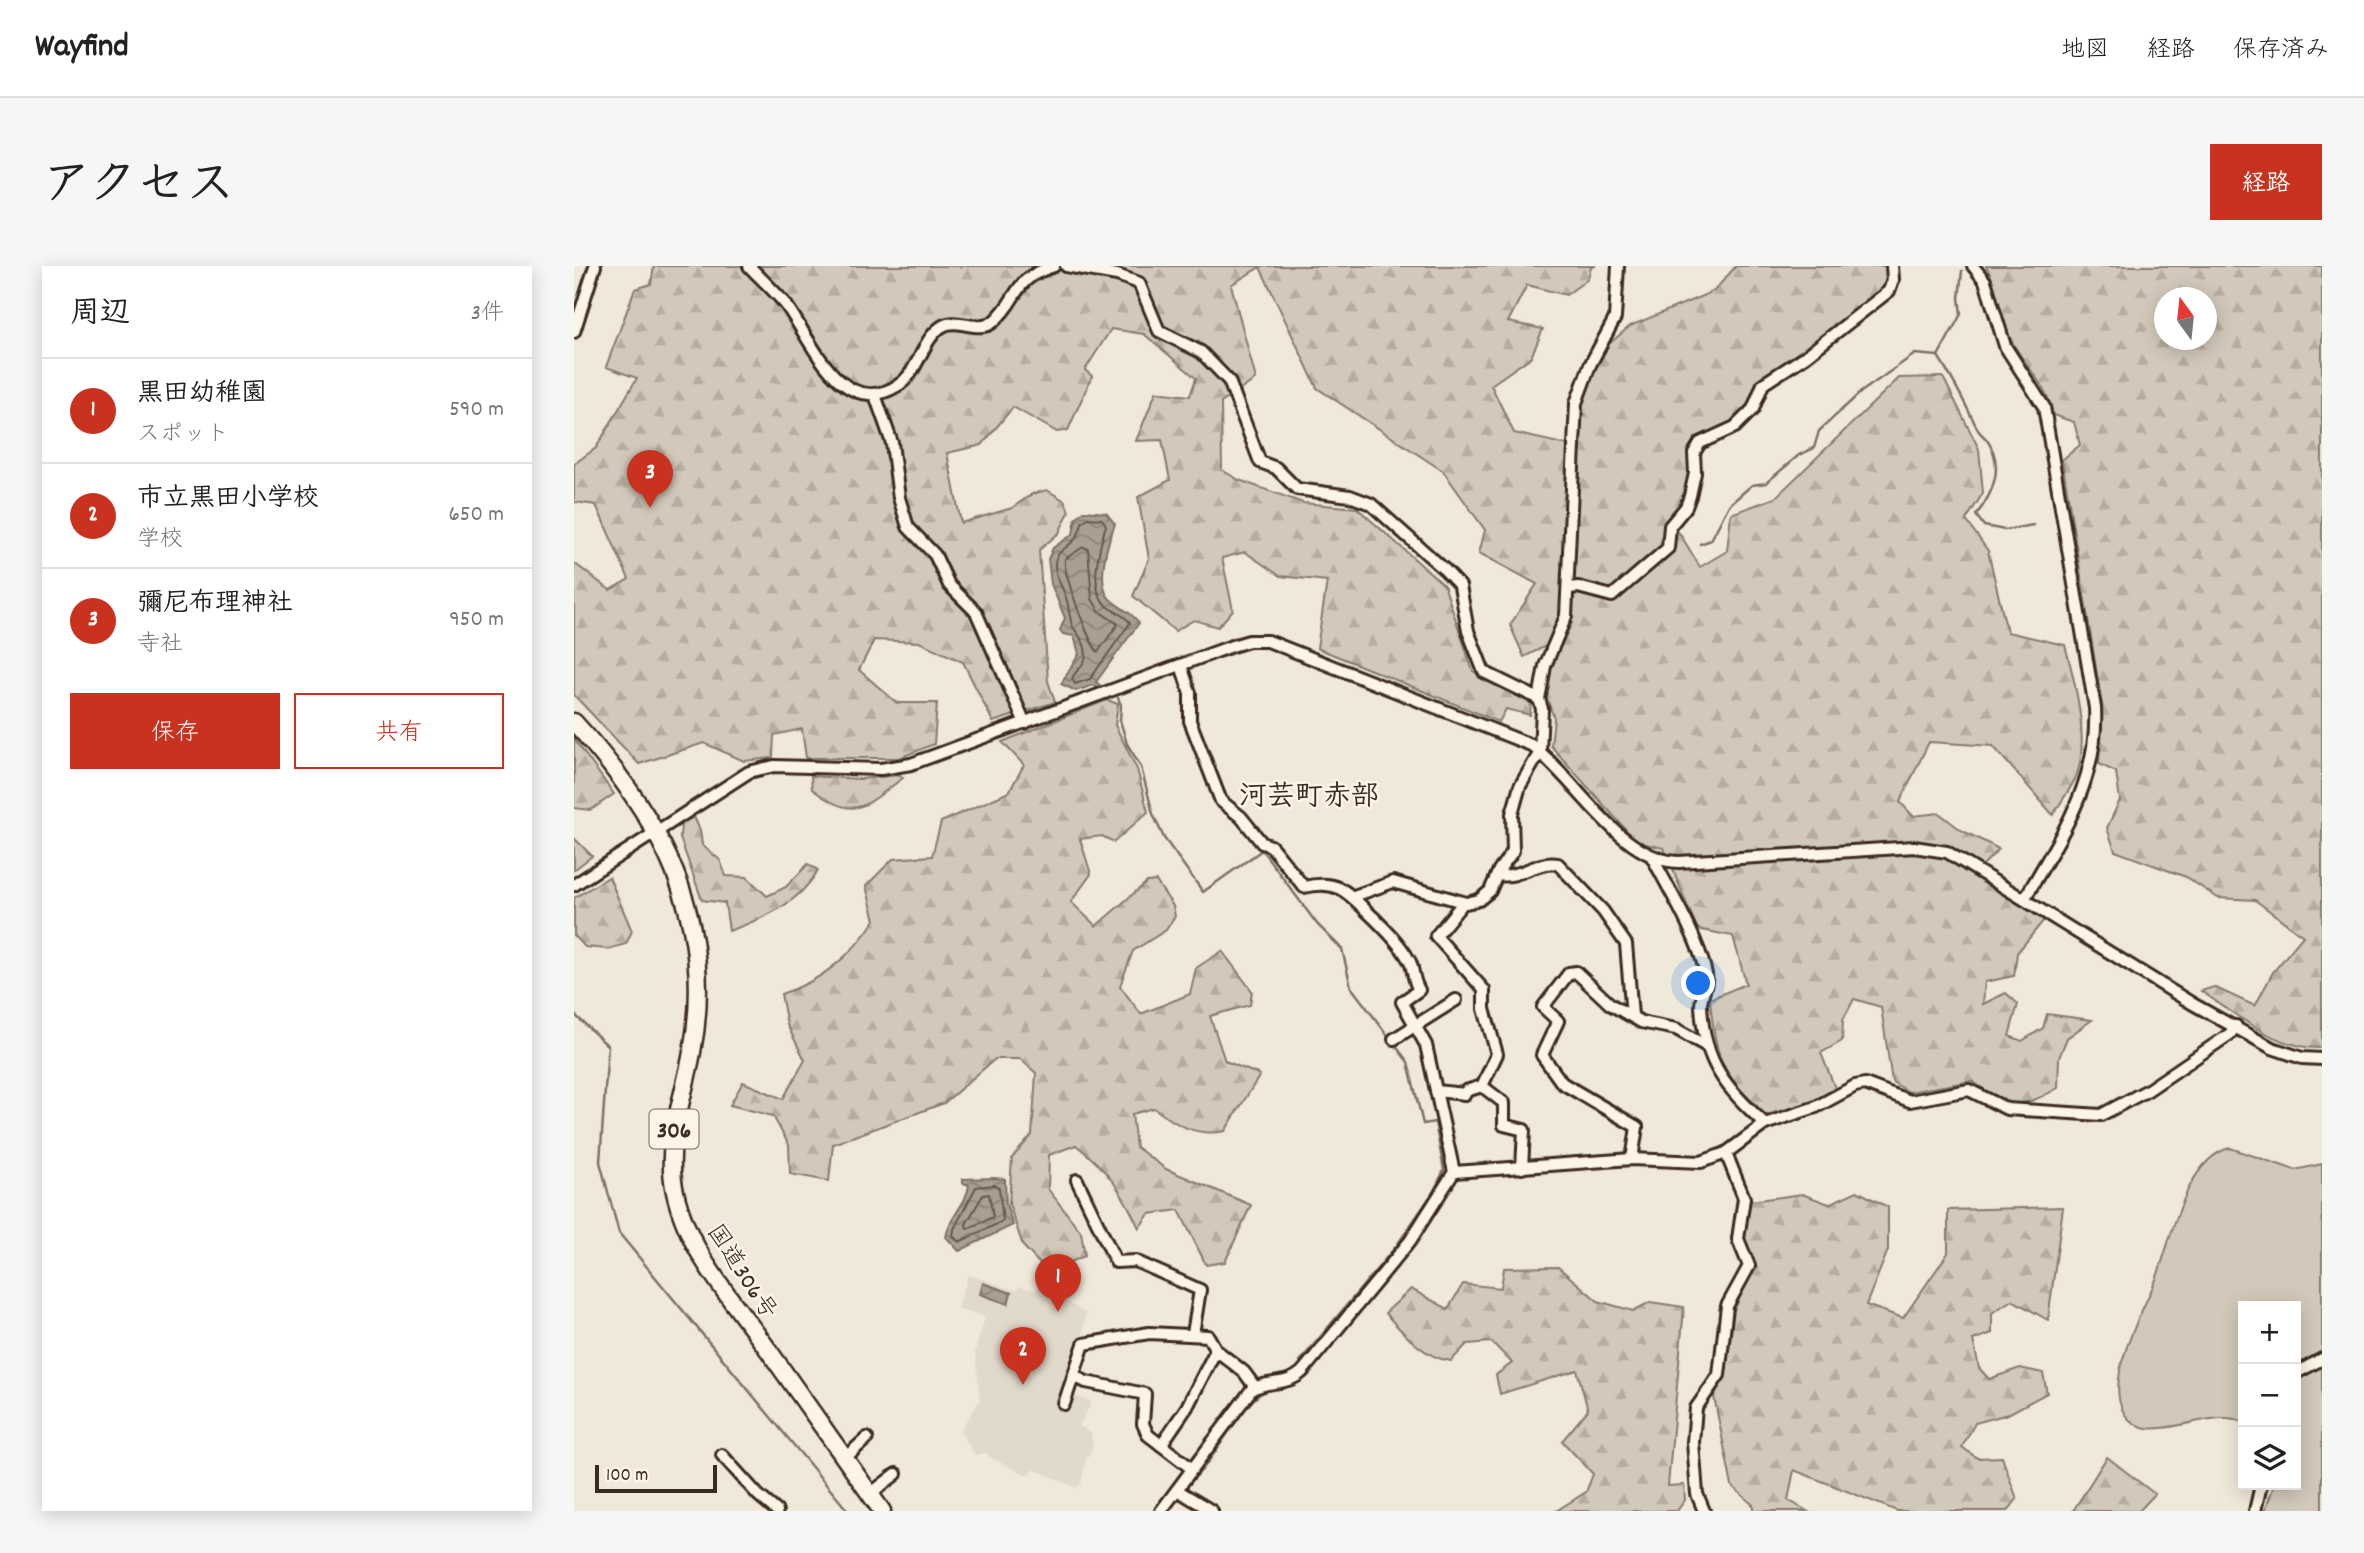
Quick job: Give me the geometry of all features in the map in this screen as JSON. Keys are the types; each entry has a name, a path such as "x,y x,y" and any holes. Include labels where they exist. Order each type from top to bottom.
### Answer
{"highway":[{"name":"国道306号","path":"574,722 657,830 689,910 699,974 696,1032 673,1139 671,1168 676,1198 699,1253 882,1511"}],"street":[{"path":"574,332 595,266"},
{"path":"749,266 786,304 830,372 850,389 875,395 898,386 914,368 942,326 990,324 1033,272 1054,266"},
{"path":"1066,266 1117,275 1139,283 1159,331 1200,352 1229,381 1260,462 1276,468 1297,489 1350,496 1379,511 1460,586 1468,631 1485,672 1539,699"},
{"path":"1354,896 1393,882 1463,902 1484,898 1513,851 1512,814 1520,786 1540,752 1542,709 1539,699 1545,666 1566,616 1576,403 1590,365 1615,318 1618,266"},
{"path":"1569,588 1578,587 1612,596 1665,551 1670,526 1686,507 1690,496 1695,473 1694,453 1700,443 1735,427 1752,409 1763,384 1806,356 1889,291 1893,280 1892,266"},
{"path":"1973,266 1985,281 2005,346 2044,407 2095,708 2091,754 2083,793 2025,898"},
{"path":"875,395 892,443 899,498 908,527 935,555 948,585 978,616 1025,723"},
{"path":"574,885 726,784 760,768 894,767 1025,723 1249,641 1276,643 1531,745 1624,838 1652,858 1706,973 1701,1007 1708,1047 1727,1088 1765,1124"},
{"path":"1161,1511 1255,1387 1289,1381 1302,1372 1410,1241 1454,1172 1426,1045 1402,1002 1419,990 1412,979 1411,962 1391,934 1354,896 1325,884 1304,887 1271,846 1262,843 1241,817 1222,801 1190,721 1190,693 1181,665"},
{"path":"1652,858 1678,862 1924,847 1956,856 2147,976 2281,1053 2322,1059"},
{"path":"1498,875 1515,876 1542,865 1558,864 1603,911 1626,944 1632,1016"},
{"path":"1367,911 1381,886"},
{"path":"1436,1091 1465,1094 1466,1091 1482,1086 1497,1054 1484,1009 1484,990 1436,936 1463,902"},
{"path":"1632,1159 1637,1127 1562,1083 1542,1055 1558,1021 1543,1007 1569,973 1580,974 1610,1004 1649,1025 1676,1029 1708,1047"},
{"path":"1394,1040 1456,1000"},
{"path":"1454,1172 1632,1159 1701,1162 1726,1153 1765,1124 1816,1107 1855,1086 1865,1084 1910,1101 1969,1090 2007,1109 2101,1115 2148,1090 2230,1034 2236,1027"},
{"path":"1482,1086 1504,1103 1504,1125 1524,1130 1522,1167"},
{"path":"1704,1511 1696,1494 1693,1441 1696,1408 1719,1375 1724,1351 1727,1306 1749,1266 1738,1239 1744,1198 1726,1153"},
{"path":"1077,1180 1116,1262 1135,1261 1200,1290 1193,1334"},
{"path":"1065,1404 1084,1344 1149,1333 1209,1336 1216,1350 1244,1372 1255,1387"},
{"path":"1161,1445 1187,1407 1216,1350"},
{"path":"2301,1370 2322,1359"},
{"path":"1074,1376 1087,1382 1145,1394 1144,1428 1191,1468"},
{"path":"845,1458 867,1438"},
{"path":"722,1455 758,1495 777,1511"},
{"path":"870,1494 896,1474"},
{"path":"1177,1490 1212,1511"},
{"path":"2255,1511 2260,1490"}],"shaded area":[{"path":"969,1275 1017,1291 1018,1286 1036,1291 1040,1283 1086,1314 1072,1395 1092,1402 1079,1426 1091,1433 1093,1446 1085,1463 1081,1484 1076,1488 1034,1469 1029,1476 987,1456 987,1453 975,1455 960,1431 980,1400 975,1352 985,1317 957,1308"}],"green space":[{"path":"654,266 1596,266 1591,267 1588,279 1566,295 1527,285 1508,322 1543,329 1531,357 1491,385 1514,433 1568,445 1563,609 1546,646 1524,657 1510,625 1537,584 1479,553 1485,530 1443,471 1317,388 1260,267 1231,285 1256,379 1221,403 1222,470 1239,480 1303,503 1357,508 1444,585 1473,671 1531,703 1530,715 1506,709 1499,722 1317,648 1327,581 1280,576 1245,552 1222,558 1233,610 1218,627 1194,620 1175,631 1133,596 1149,559 1138,497 1170,480 1162,440 1136,441 1156,392 1190,396 1196,378 1144,334 1111,329 1085,370 1092,376 1068,430 1057,432 1013,407 982,445 947,453 961,523 1012,508 1032,494 1047,490 1065,501 1069,512 1059,533 1039,550 1048,681 1055,702 993,722 963,662 919,642 874,640 859,670 897,703 937,703 934,744 899,758 806,758 802,729 774,735 773,758 744,761 704,743 639,764 574,695 574,563 610,590 629,579 596,505 574,502 574,464 596,448 637,378 606,367 635,289 651,284"},
{"path":"1736,266 1890,266 1887,289 1763,382 1746,412 1735,422 1702,437 1685,505 1668,523 1680,534 1700,567 1727,551 1731,514 1775,498 1899,378 1943,377 1979,449 1983,493 1966,520 1988,551 2007,632 2065,645 2077,693 2082,746 2076,777 2053,815 1993,746 1929,742 1900,802 1913,816 1939,813 1961,830 1999,849 1974,874 2044,920 2017,953 2014,976 1985,982 1983,1004 2006,993 2018,1004 2009,1036 2022,1041 2043,1028 2047,1014 2092,1020 2067,1038 2059,1058 2058,1088 2033,1100 2023,1103 2005,1101 1972,1081 1909,1092 1892,1082 1881,1007 1854,999 1843,1020 1842,1041 1821,1053 1835,1088 1812,1102 1766,1115 1730,1076 1718,1052 1715,1037 1710,999 1746,984 1733,936 1697,929 1664,848 1637,842 1551,746 1554,718 1547,698 1552,664 1572,623 1579,414 1585,389 1603,349 1630,326 1714,291"},
{"path":"1986,266 2322,266 2322,1048 2306,1047 2273,1037 2201,991 2214,987 2255,1006 2273,972 2303,936 2255,900 2218,898 2186,877 2115,851 2107,828 2120,800 2116,772 2099,764 2102,705 2062,460 2080,445 2074,422 2053,415 2039,381 2011,340"},
{"path":"1107,700 1118,704 1115,725 1137,769 1148,812 1114,842 1102,836 1080,839 1091,874 1071,902 1096,926 1147,882 1156,881 1173,906 1175,916 1166,930 1133,951 1120,986 1141,1014 1190,994 1196,968 1222,951 1252,991 1250,1005 1210,1016 1225,1061 1260,1075 1225,1131 1196,1131 1170,1120 1154,1108 1132,1114 1136,1147 1166,1169 1251,1205 1225,1262 1206,1265 1179,1210 1149,1214 1139,1228 1113,1182 1076,1145 1049,1155 1048,1189 1081,1232 1085,1256 1068,1263 1040,1264 1023,1246 1009,1204 1012,1158 1032,1135 1036,1073 1020,1059 995,1059 944,1103 833,1144 829,1181 790,1174 789,1145 773,1116 730,1105 743,1082 783,1099 805,1060 787,1025 781,994 810,982 834,966 866,933 875,920 866,886 893,859 932,856 941,822 1009,792 1024,765 1002,742"},
{"path":"574,739 614,794 591,810 574,808"},
{"path":"900,775 903,778 878,797 859,807 839,805 812,789 811,776 860,779"},
{"path":"694,817 700,830 702,845 720,860 726,876 747,877 767,896 786,887 808,864 818,870 791,901 768,915 729,931 725,903 702,900 680,838 681,823"},
{"path":"574,838 592,856 574,870"},
{"path":"609,877 632,931 626,944 608,949 585,947 574,935 574,898"},
{"path":"2230,1148 2295,1170 2322,1164 2322,1511 2265,1511 2272,1490 2301,1490 2301,1301 2238,1301 2238,1421 2213,1419 2148,1428 2134,1424 2124,1413 2119,1399 2121,1365 2155,1282 2181,1206 2201,1169 2214,1155"},
{"path":"1857,1191 1888,1207 1888,1250 1866,1305 1903,1318 1948,1253 1948,1210 2063,1207 2048,1320 2012,1300 1992,1313 1992,1333 1973,1340 1979,1368 1989,1379 2020,1368 2043,1373 2047,1393 2008,1414 1975,1423 1962,1447 1977,1458 2002,1457 2017,1499 2008,1511 1897,1511 1794,1470 1788,1500 1807,1511 1753,1511 1753,1505 1732,1486 1714,1397 1727,1365 1734,1310 1755,1265 1742,1240 1751,1201 1802,1194 1829,1204"},
{"path":"1558,1267 1598,1301 1633,1311 1650,1302 1684,1307 1668,1486 1684,1485 1685,1500 1677,1511 1556,1511 1586,1492 1593,1474 1562,1441 1588,1410 1577,1370 1500,1394 1496,1375 1512,1363 1492,1342 1467,1344 1451,1361 1441,1359 1423,1350 1385,1313 1411,1289 1448,1309 1463,1284 1501,1288 1504,1268"},
{"path":"2107,1457 2155,1494 2139,1511 2073,1511"}],"water":[{"path":"1084,511 1106,513 1115,524 1104,562 1103,583 1110,599 1139,623 1096,682 1101,686 1098,689 1094,685 1076,691 1061,684 1079,654 1074,636 1063,634 1060,630 1065,618 1051,584 1048,559 1053,548 1073,534 1076,518"},
{"path":"963,1179 1005,1179 1006,1204 1013,1225 959,1251 946,1237 968,1192 969,1185 963,1183"},
{"path":"983,1283 1011,1293 1008,1304 980,1294"}],"waterway":[{"path":"1700,544 1711,540 1729,505 1752,485 1766,483 1799,455 1814,448 1819,431 1861,392 1915,354 1938,356 1961,314 1959,298 1962,271"},
{"path":"1938,356 1978,430 1987,440 1995,460 1992,489 1976,515 1984,526 2005,530 2033,525"},
{"path":"1118,698 1121,705 1120,720 1127,744 1141,767 1153,814 1164,838 1203,892 1262,850 1317,924 1342,949 1351,987 1408,1062 1423,1124 1435,1122 1444,1170 1433,1193"},
{"path":"574,1014 608,1046 600,1162 619,1233 848,1511"},
{"path":"1300,1361 1397,1245 1430,1197"},
{"path":"1188,1484 1198,1475 1255,1398 1261,1393 1297,1383 1312,1372 1309,1370"}],"place":[{"name":"彌尼布理神社","path":"650,508"},
{"name":"黒田幼稚園","path":"1058,1312"},
{"name":"市立黒田小学校","path":"1023,1385"}],"district":[{"name":"河芸町赤部","path":"1309,794"}]}
